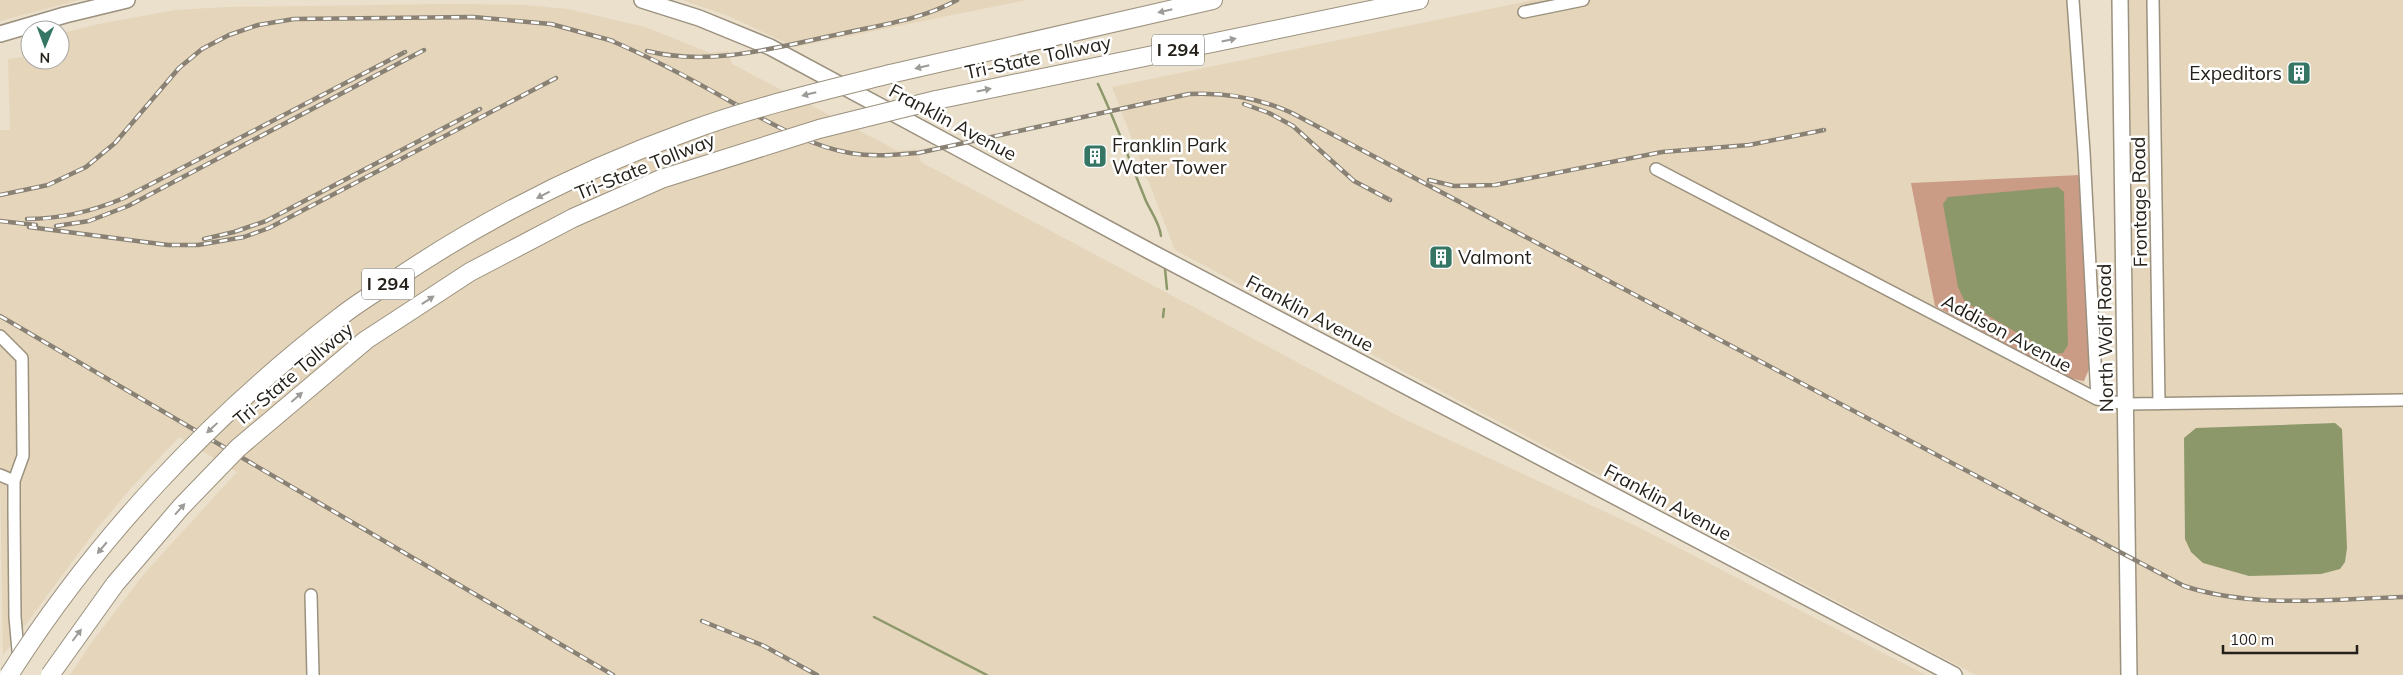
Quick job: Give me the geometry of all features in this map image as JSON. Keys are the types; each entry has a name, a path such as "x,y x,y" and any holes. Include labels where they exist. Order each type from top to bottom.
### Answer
{"highway":[{"name":"Tri-State Tollway","path":"8,675 61,599 101,548 178,460 269,374 342,315 430,256 496,218 578,177 697,128 778,102 890,74 1213,0"},
{"name":"Tri-State Tollway","path":"50,675 115,584 181,507 238,448 366,340 470,272 573,218 660,179 819,129 936,100 1420,0"}],"main road":[{"path":"0,34 127,0"},
{"name":"Franklin Avenue","path":"642,0 699,18 770,47 1153,253 1954,675"},
{"name":"North Wolf Road","path":"2120,0 2129,675"}],"street":[{"path":"1524,12 1583,0"},
{"path":"2073,0 2084,152 2097,399"},
{"name":"Frontage Road","path":"2153,0 2159,404"},
{"name":"Addison Avenue","path":"1656,169 2097,399 2126,404 2403,400"},
{"path":"0,336 22,358 23,456 14,481 15,607 20,675"},
{"path":"0,475 14,481"},
{"path":"311,595 313,675"}],"shaded area":[{"path":"0,0 79,0 0,21"},
{"path":"682,0 1027,0 795,47 726,15"},
{"path":"1533,0 2073,0 2091,364 2084,381 2087,400 2121,408 2121,675 1976,675 1175,250 1112,87"},
{"path":"2129,0 2403,0 2403,675 2138,675"},
{"path":"525,5 568,9 645,27 710,53 728,51 732,64 898,151 916,149 921,162 1406,420 1638,527 1926,675 70,675 92,642 144,574 237,472 179,437 130,489 95,531 3,655 0,479 0,130 10,130 8,59 20,57 20,70 70,70 70,31 175,10 226,7"},
{"path":"2080,175 2091,364 2084,381 2068,378 1935,306 1911,183"},
{"path":"2058,187 2064,192 2068,345 2063,353 2053,354 1965,302 1958,287 1943,204 1948,197"},
{"path":"2335,423 2342,429 2347,548 2345,562 2340,569 2321,574 2249,576 2203,563 2191,552 2185,539 2184,438 2196,428"}],"waterway":[{"path":"1098,84 1161,236"},
{"path":"1165,269 1167,289"},
{"path":"1163,317 1164,309"},
{"path":"874,617 987,675"}],"railway":[{"path":"647,51 695,57 744,53 900,21 943,7 957,0"},
{"path":"0,195 48,185 86,167 115,143 179,68 202,49 229,35 258,25 294,19 473,17 551,24 613,41"},
{"path":"607,39 672,69 791,133 835,150 867,155 918,153 1189,94 1229,95 1267,103 1292,113 2184,586 2238,598 2265,600 2293,601 2403,597"},
{"path":"56,226 89,221 128,206 424,50"},
{"path":"27,219 52,218 76,213 124,198 405,52"},
{"path":"29,227 168,245 198,245 244,237 269,228 556,78"},
{"path":"1244,104 1269,113 1293,126 1354,181 1390,200"},
{"path":"204,239 234,232 266,221 480,109"},
{"path":"1429,180 1454,186 1495,185 1662,152 1749,145 1824,130"},
{"path":"0,221 36,225"},
{"path":"0,316 613,675"},
{"path":"702,621 764,646 817,675"}],"place":[{"name":"Expeditors","path":"2299,73"},
{"name":"Franklin Park Water Tower","path":"1095,156"},
{"name":"Valmont","path":"1441,257"}]}
